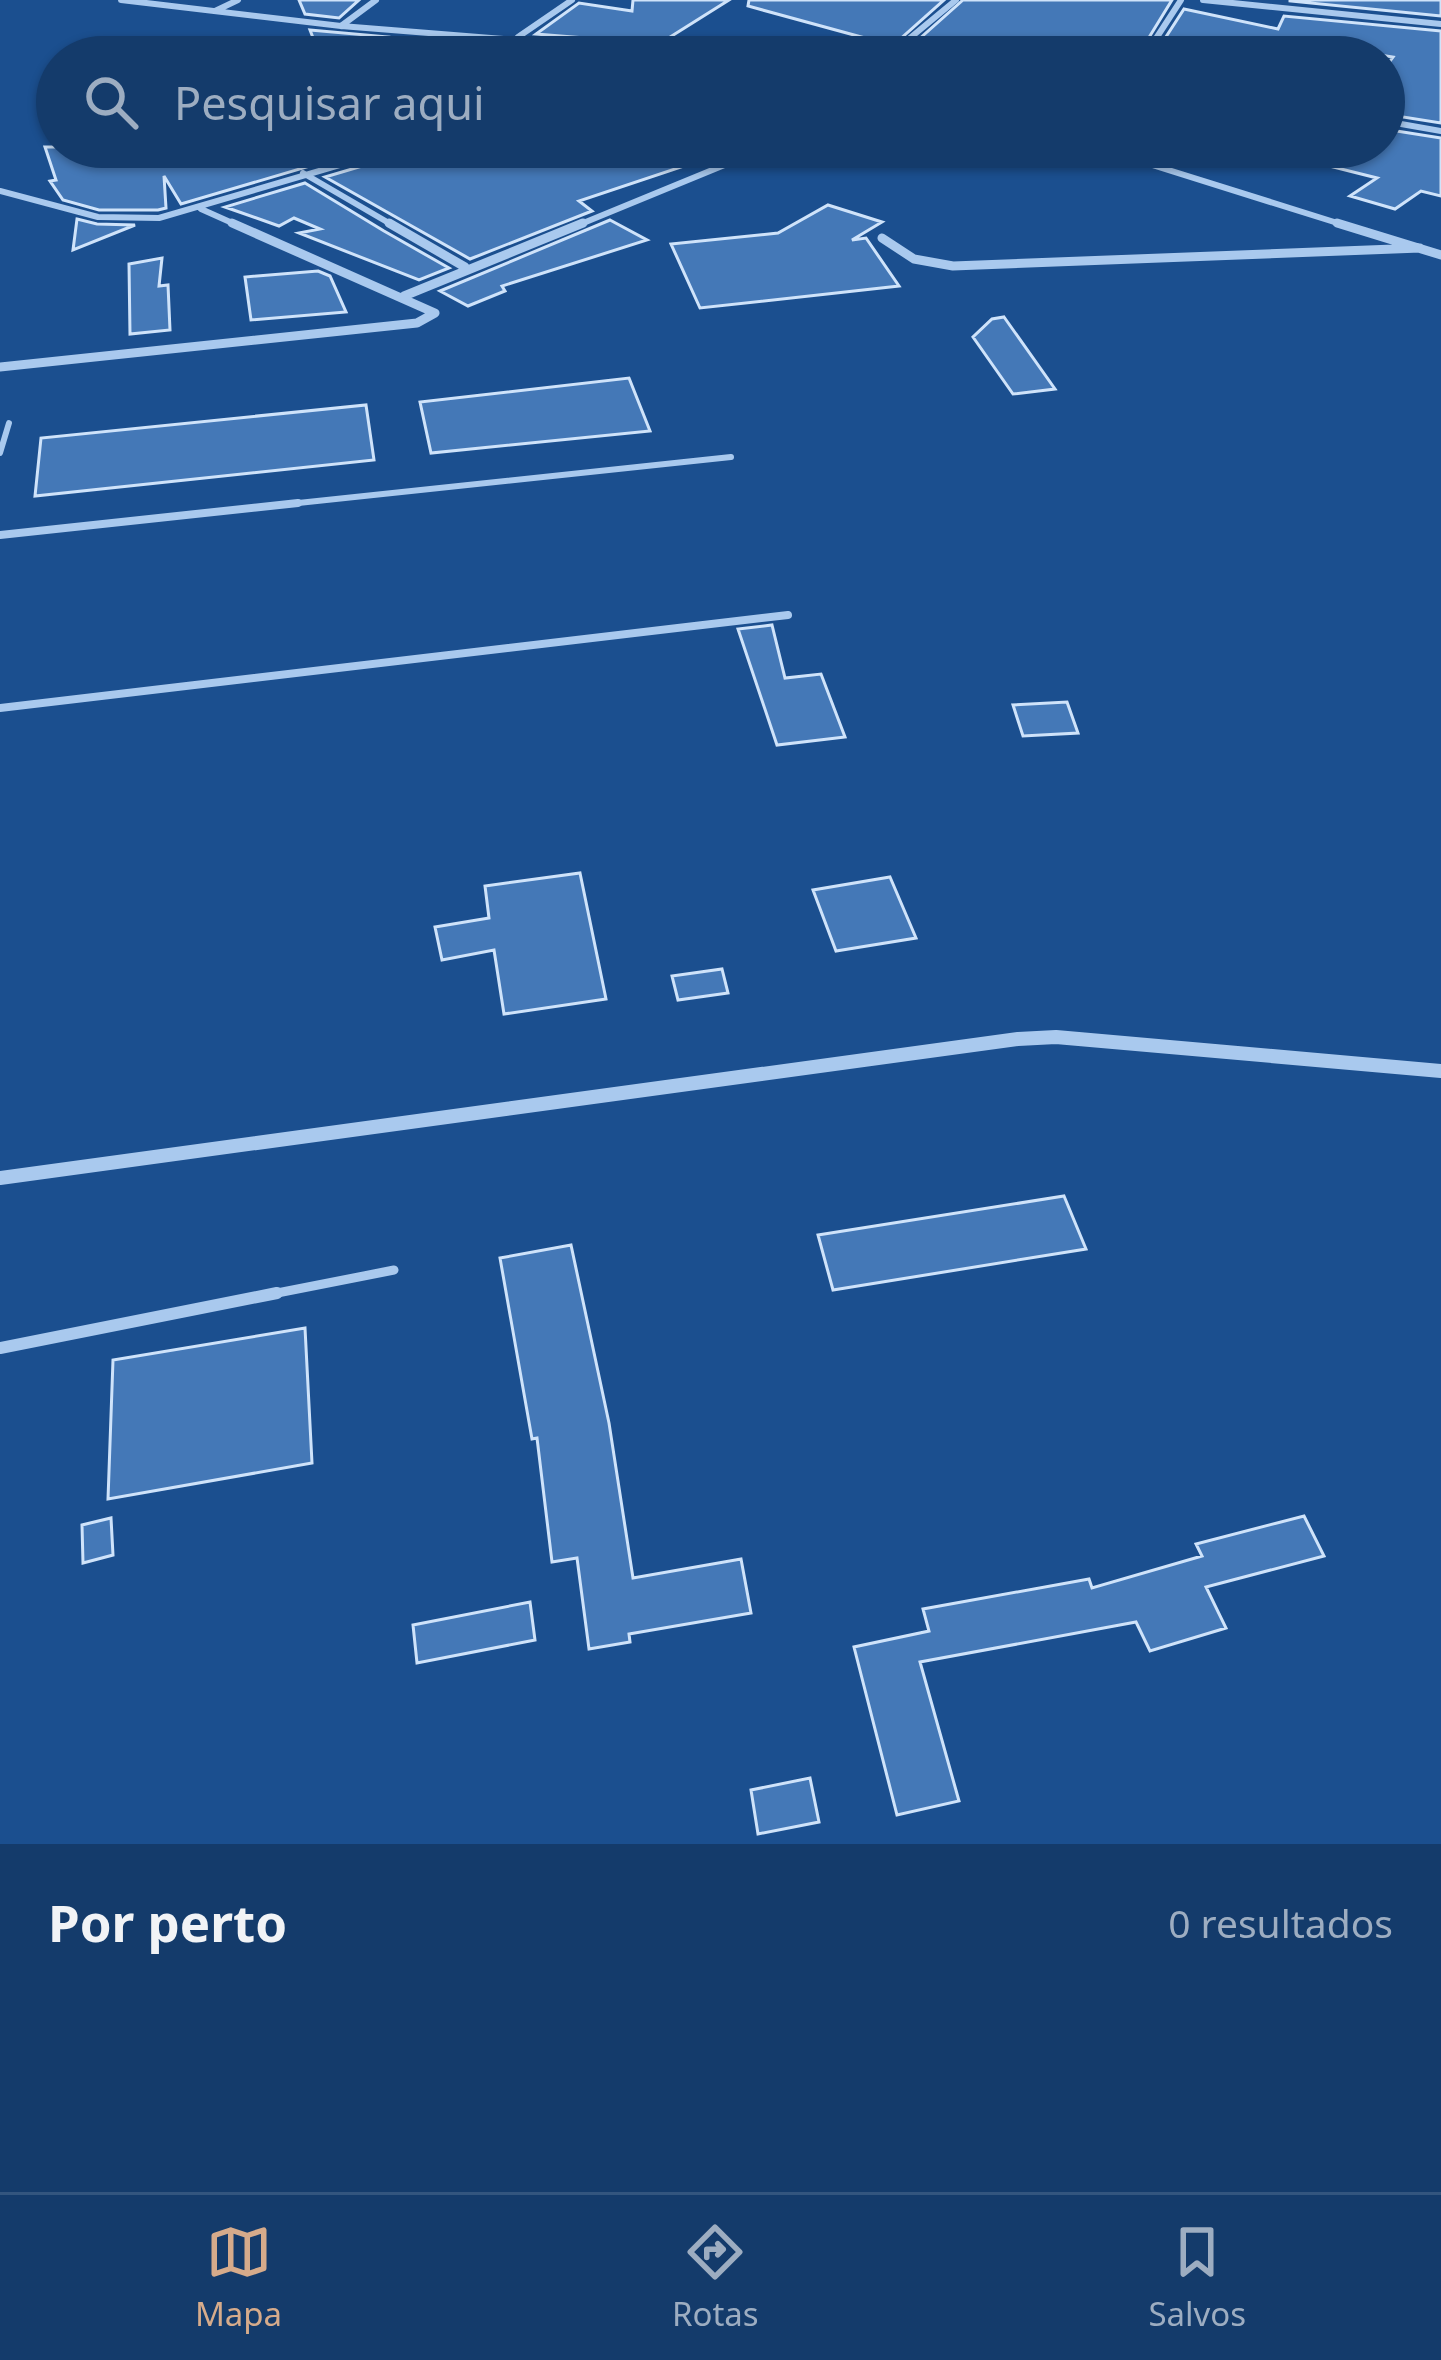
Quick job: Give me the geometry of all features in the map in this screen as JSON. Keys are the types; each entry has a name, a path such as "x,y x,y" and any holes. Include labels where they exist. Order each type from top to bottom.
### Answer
{"street":[{"path":"121,0 341,26 488,36"},
{"path":"214,11 238,0"},
{"path":"341,26 376,0"},
{"path":"520,36 572,0"},
{"path":"912,36 956,0"},
{"path":"1158,36 1181,0"},
{"path":"1203,0 1441,24"},
{"path":"1405,125 1441,131"},
{"path":"0,190 98,218 159,218 201,209 322,168"},
{"path":"404,296 715,168"},
{"path":"1163,168 1441,255"},
{"path":"303,173 465,268"},
{"path":"0,367 432,318 435,313 201,209"},
{"path":"882,238 898,254 953,266 1420,248"},
{"path":"0,1178 1018,1039 1056,1037 1441,1070"}],"lane":[{"path":"0,453 9,423"},
{"path":"0,535 731,458"},
{"path":"0,708 788,615"},
{"path":"0,1348 394,1270"}],"building":[{"path":"299,0 359,0 339,18 305,14"},
{"path":"633,0 729,0 672,36 536,34 579,3 632,11"},
{"path":"749,0 944,0 904,36 858,36 748,6"},
{"path":"963,0 1172,0 1150,36 923,36"},
{"path":"1290,0 1441,0 1441,16 1290,1"},
{"path":"1184,9 1278,29 1284,16 1441,31 1441,123 1405,117 1405,36 1167,36"},
{"path":"310,30 378,36 312,36"},
{"path":"1405,132 1441,138 1441,196 1421,191 1395,209 1350,196 1377,178 1337,168 1405,168"},
{"path":"52,168 303,168 181,204 164,176 166,208 158,210 99,210 63,200 50,181 56,180"},
{"path":"356,168 678,168 579,201 592,211 470,259 325,177"},
{"path":"305,183 449,268 419,280 299,233 320,229 294,218 279,226 225,207"},
{"path":"828,205 882,222 852,240 866,238 899,286 700,308 671,244 778,233"},
{"path":"77,219 97,224 135,225 73,250"},
{"path":"610,220 647,240 502,286 505,291 468,306 440,291"},
{"path":"162,258 159,286 168,285 170,330 130,334 129,264"},
{"path":"318,271 330,276 346,312 251,320 245,277"},
{"path":"1004,317 1055,389 1013,394 973,337 992,319"},
{"path":"629,378 650,431 431,453 420,402"},
{"path":"366,405 374,460 35,496 41,438"},
{"path":"772,625 785,678 821,674 845,737 777,745 738,629"},
{"path":"1067,702 1078,733 1023,736 1013,705"},
{"path":"580,873 606,999 504,1014 494,950 442,960 435,927 489,918 485,886"},
{"path":"890,877 916,938 836,951 813,890"},
{"path":"722,969 728,993 678,1000 672,976"},
{"path":"1064,1196 1086,1249 833,1290 818,1235"},
{"path":"571,1245 609,1423 633,1578 741,1559 751,1613 629,1634 630,1642 589,1649 577,1558 552,1562 537,1438 532,1439 500,1258"},
{"path":"305,1328 312,1463 108,1499 113,1360"},
{"path":"1304,1516 1324,1556 1206,1587 1226,1628 1150,1651 1136,1622 920,1662 959,1801 897,1815 854,1647 929,1631 923,1609 1089,1579 1092,1588 1202,1556 1196,1544"},
{"path":"111,1518 113,1555 83,1563 82,1525"},
{"path":"530,1602 535,1640 417,1663 413,1625"},
{"path":"810,1778 819,1822 758,1834 751,1790"}]}
